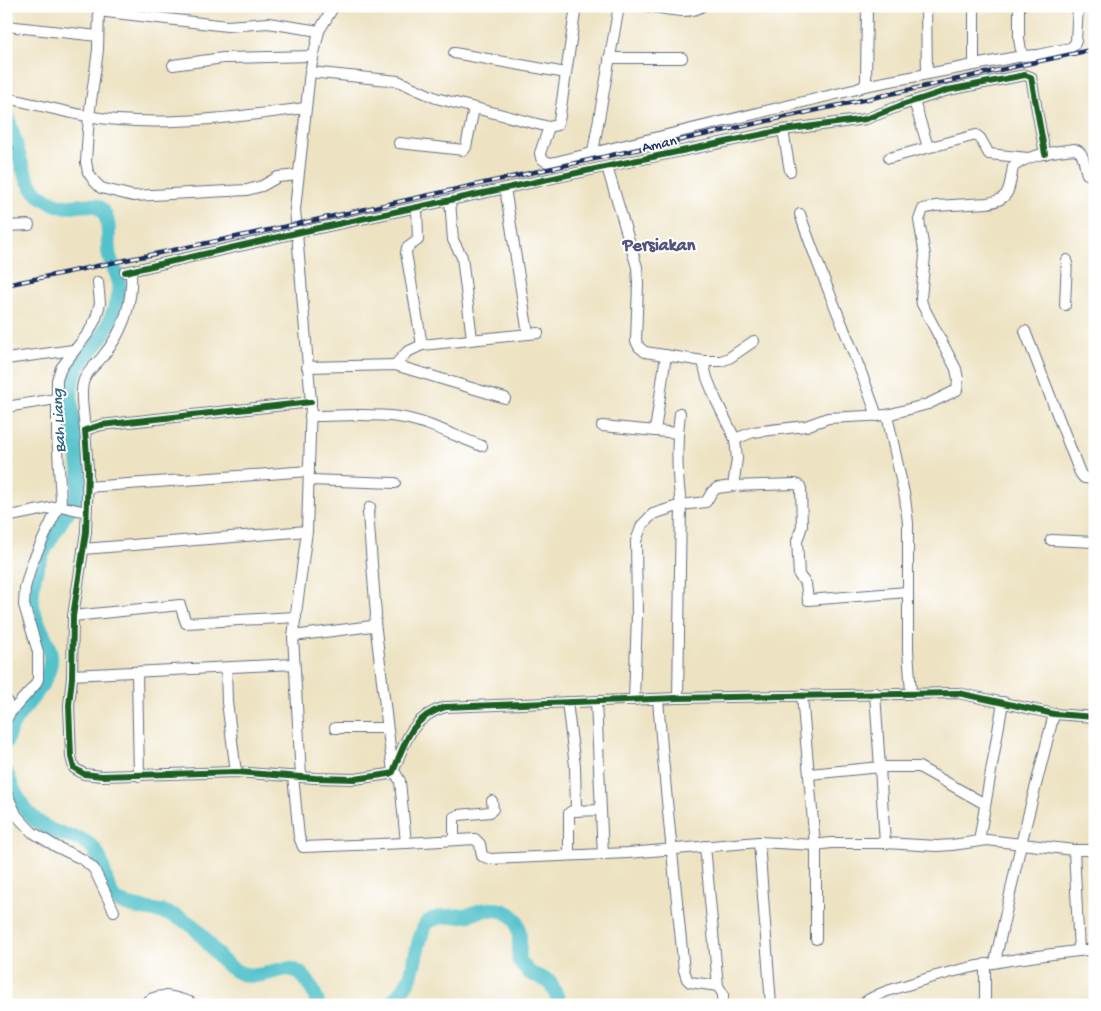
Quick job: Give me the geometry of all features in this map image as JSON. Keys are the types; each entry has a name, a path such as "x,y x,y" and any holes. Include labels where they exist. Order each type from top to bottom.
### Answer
{"street":[{"path":"334,6 320,30 313,56 305,108 295,209 311,402 308,531 293,636 299,837 303,847 475,839 478,840 484,858 603,855 759,842 816,845 885,842 952,846 979,840 1074,850 1095,850"},
{"path":"310,72 398,81 436,98 549,127 557,125 559,121 576,6"},
{"path":"593,152 619,6"},
{"path":"647,6 686,11 702,6"},
{"path":"864,86 866,82 867,6"},
{"path":"926,6 927,74"},
{"path":"1018,6 1018,39 1022,56"},
{"path":"549,127 540,154 541,158 551,163 864,86 1070,48 1076,41 1078,6"},
{"path":"974,7 974,65"},
{"path":"298,175 278,177 262,186 247,190 133,196 101,188 88,172 86,162 89,116 98,50 99,9 227,26 268,23 320,30"},
{"path":"6,26 98,36"},
{"path":"454,53 566,73"},
{"path":"173,65 223,58 313,56"},
{"path":"609,58 682,58"},
{"name":"Aman","path":"85,430 83,381 113,344 122,328 130,295 128,272 296,233 783,130 866,119 948,90 1025,75 1031,78 1045,154"},
{"path":"9,100 117,120 179,122 305,108"},
{"path":"914,101 928,147"},
{"path":"399,143 464,150 474,108"},
{"path":"783,130 790,171"},
{"path":"889,158 976,135 980,138 989,154 1028,158"},
{"path":"735,439 753,432 806,426 828,418 882,416 928,404 957,390 956,369 922,304 924,256 919,220 921,213 926,208 935,206 987,203 1005,198 1009,189 1013,167 1028,158 1045,154 1078,150 1081,153 1087,174 1095,177"},
{"path":"607,167 637,267 636,341 639,347 645,352 704,361 721,361 729,358 754,341"},
{"path":"395,365 407,352 422,344 533,333 505,188"},
{"path":"450,200 453,240 462,258 472,339"},
{"path":"417,207 418,240 407,248 406,253 422,344"},
{"path":"800,214 813,254 864,378 882,416 906,506 908,650 912,693"},
{"path":"6,226 29,225"},
{"path":"1065,306 1067,260"},
{"path":"8,717 38,679 38,652 24,605 24,588 32,563 62,506 56,399 57,380 61,368 73,350 89,332 96,318 100,303 98,282"},
{"path":"1025,331 1080,474 1084,478 1095,479"},
{"path":"6,359 73,350"},
{"path":"655,431 666,355"},
{"path":"704,361 707,378 735,439 737,459 733,486"},
{"path":"308,366 395,365 504,398"},
{"path":"6,407 56,399"},
{"path":"311,402 101,425 85,430 88,470 84,512 86,532 73,616 72,675 69,705 71,757 74,768 84,774 102,776 236,772 355,779 393,772"},
{"path":"678,698 681,505 678,433 680,413"},
{"path":"310,416 400,417 482,446"},
{"path":"602,426 678,433"},
{"path":"87,486 309,476 395,483"},
{"path":"634,700 637,615 636,541 642,525 653,514 681,505 706,502 714,490 733,486 796,484 802,490 802,526 797,541 800,575 806,584 806,597 808,600 908,592"},
{"path":"6,517 62,506 84,512"},
{"path":"370,507 368,513 375,622 393,772 400,781 406,843"},
{"path":"83,549 308,531"},
{"path":"1051,540 1095,542"},
{"path":"73,616 180,605 184,622 186,623 296,617"},
{"path":"293,636 372,626 375,622"},
{"path":"72,675 294,664"},
{"path":"226,668 236,772"},
{"path":"137,672 140,776"},
{"path":"875,693 885,842"},
{"path":"393,772 413,727 431,711 445,707 678,698 958,693 1054,714 1095,717"},
{"path":"802,695 816,845 816,939"},
{"path":"6,699 8,717"},
{"path":"658,699 666,808 684,970 690,982 718,986"},
{"path":"596,701 603,855"},
{"path":"567,702 575,766 576,811"},
{"path":"979,840 1003,702"},
{"path":"984,1005 990,963 1054,714"},
{"path":"336,728 387,728"},
{"path":"810,774 880,767 919,767 985,804"},
{"path":"6,792 18,816 32,832 84,860 94,869 114,911"},
{"path":"454,840 454,817 490,812 493,809 492,801"},
{"path":"569,855 568,816 572,811 602,810"},
{"path":"759,842 771,1005"},
{"path":"705,846 718,986 723,994 724,1005"},
{"path":"1074,850 1079,951"},
{"path":"860,1005 873,996 928,977 990,963 1095,949"},
{"path":"144,1005 148,1000 167,995 190,1002"}],"waterway":[{"name":"Bah Liang","path":"6,115 24,171 29,182 42,197 60,205 94,205 104,212 108,224 108,250 119,285 117,302 106,329 78,367 73,379 71,399 79,460 79,487 75,501 54,533 42,556 34,578 32,592 33,607 50,652 50,665 47,676 15,721 9,731 6,742"},
{"name":"Bah Liang","path":"6,772 19,800 32,817 48,829 79,839 90,845 99,858 111,894 119,902 166,913 187,922 200,933 223,961 238,972 258,975 291,969 299,973 311,986 318,1005"},
{"name":"Bah Liang","path":"388,1005 401,992 410,978 422,933 427,923 436,918 468,915 483,910 496,910 513,916 519,930 519,960 528,972 550,982 561,1005"}],"railway":[{"path":"6,285 293,225 1095,49"}],"cycle path":[{"path":"125,272 296,233 783,130 866,119 948,90 1025,75 1031,77 1045,154"},
{"path":"311,402 101,425 85,430 88,470 86,532 73,616 72,678 69,705 71,757 74,768 84,774 102,776 236,772 355,779 389,774 393,772 406,741 417,724 433,711 445,707 678,698 958,693 1054,714 1095,717"}],"district":[{"name":"Persiakan","path":"659,244"}]}
